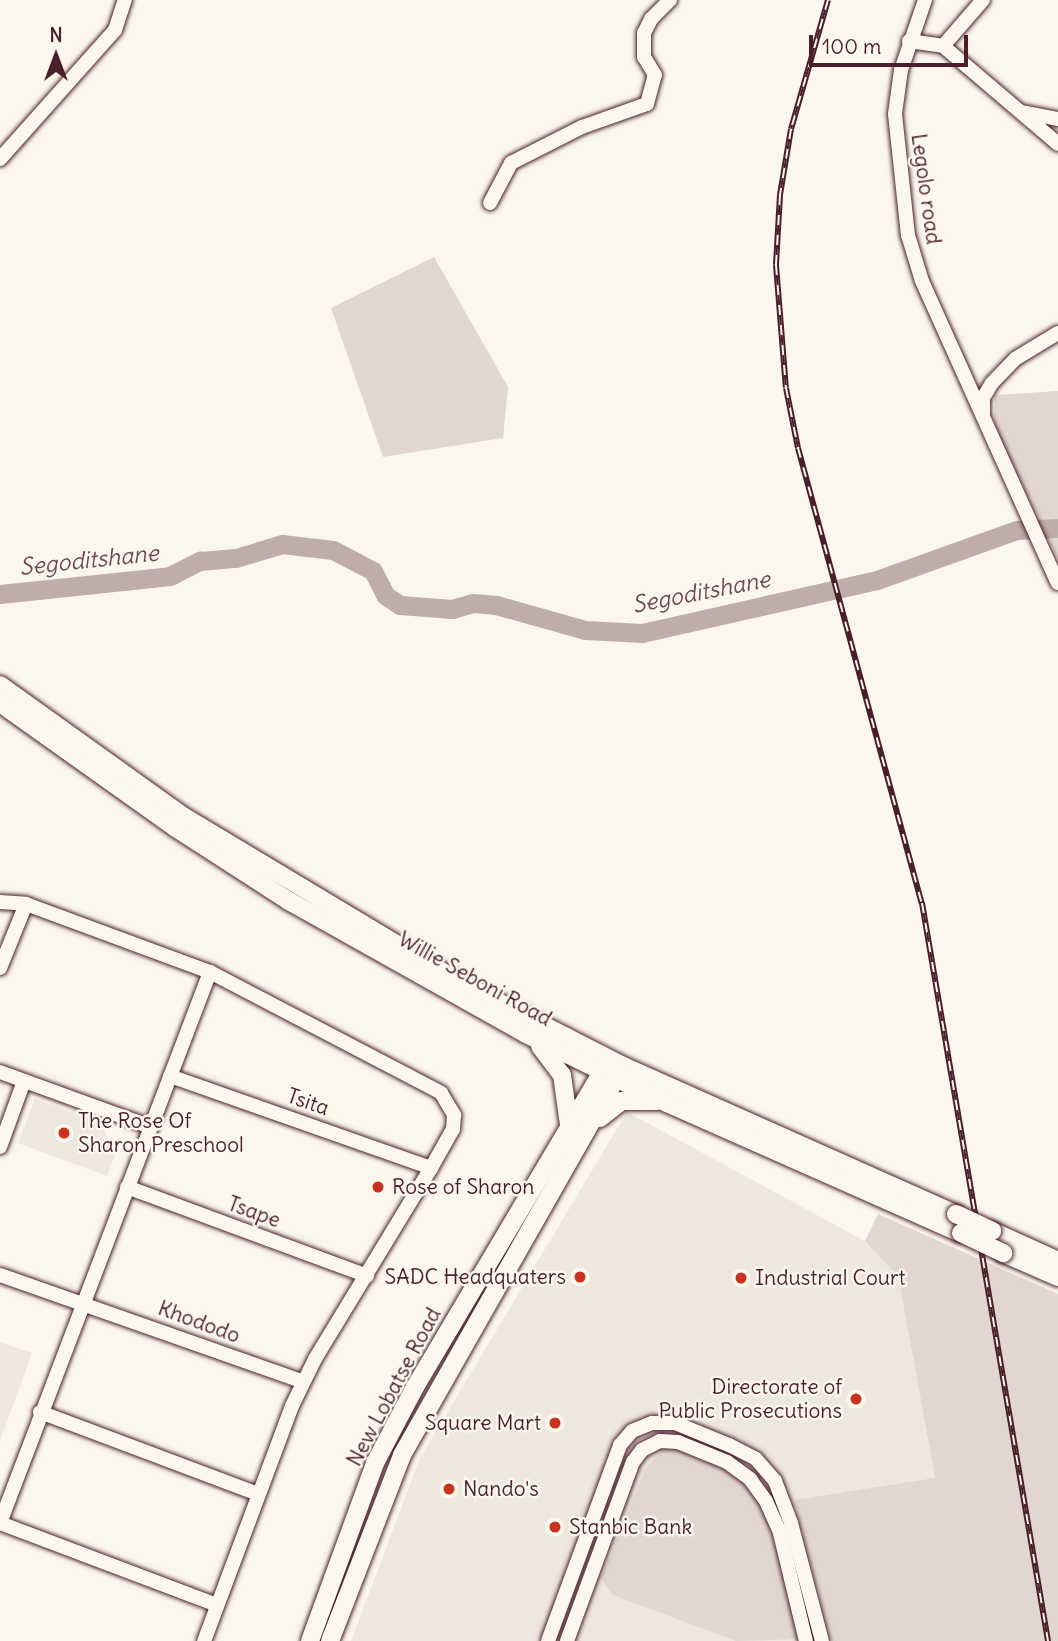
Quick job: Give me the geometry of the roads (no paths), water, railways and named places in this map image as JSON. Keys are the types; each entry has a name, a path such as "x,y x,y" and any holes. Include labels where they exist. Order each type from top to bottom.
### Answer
{"main road":[{"name":"Willie Seboni Road","path":"0,685 183,816 296,887 613,1069 667,1103 1058,1277"},
{"name":"Willie Seboni Road","path":"0,703 289,901 526,1034 956,1214 1058,1261"},
{"path":"526,1034 562,1075 569,1125"},
{"name":"New Lobatse Road","path":"310,1641 375,1463 569,1125 613,1069"},
{"name":"New Lobatse Road","path":"330,1641 402,1455 589,1129 613,1069"},
{"path":"589,1129 622,1101 667,1103"}],"street":[{"path":"0,159 107,40 122,16 125,0"},
{"path":"490,203 511,163 582,127 647,104 655,75 644,57 644,33 670,0"},
{"name":"Legolo road","path":"925,0 909,41 895,114 908,235 922,281 1058,583"},
{"path":"943,46 983,0"},
{"path":"909,41 943,46 1058,144"},
{"path":"1020,111 1058,119"},
{"path":"983,416 984,398 992,383 1015,359 1058,333"},
{"path":"0,716 32,727"},
{"path":"0,902 26,904 210,972 441,1093 454,1115 453,1129 431,1168 303,1382 256,1493 204,1641"},
{"path":"0,968 26,904"},
{"path":"210,972 80,1302 0,1523 217,1605"},
{"path":"0,1072 151,1127"},
{"name":"Tsita","path":"170,1076 431,1168"},
{"path":"0,1147 24,1081"},
{"name":"Tsape","path":"127,1188 367,1276"},
{"name":"Khododo","path":"0,1275 303,1382"},
{"path":"40,1412 256,1493"},
{"path":"548,1641 620,1445 632,1431 652,1423 675,1423 729,1446 756,1459 775,1481 791,1523 822,1641"},
{"path":"567,1641 634,1462 642,1450 660,1441 678,1442 727,1462 750,1479 766,1501 779,1533 806,1641"}],"waterway":[{"name":"Segoditshane","path":"0,594 170,576 200,561 236,558 282,544 333,550 373,571 385,595 400,605 452,609 473,603 496,605 585,630 642,633 877,580 1017,530 1058,528"}],"railway":[{"path":"828,0 791,129 780,195 776,265 786,388 798,448 922,903 1048,1641"}],"place":[{"name":"The Rose Of Sharon Preschool","path":"64,1133"},
{"name":"Rose of Sharon","path":"378,1187"},
{"name":"SADC Headquaters","path":"580,1277"},
{"name":"Industrial Court","path":"741,1278"},
{"name":"Directorate of Public Prosecutions","path":"856,1399"},
{"name":"Square Mart","path":"555,1423"},
{"name":"Nando's","path":"449,1489"},
{"name":"Stanbic Bank","path":"555,1527"}]}
